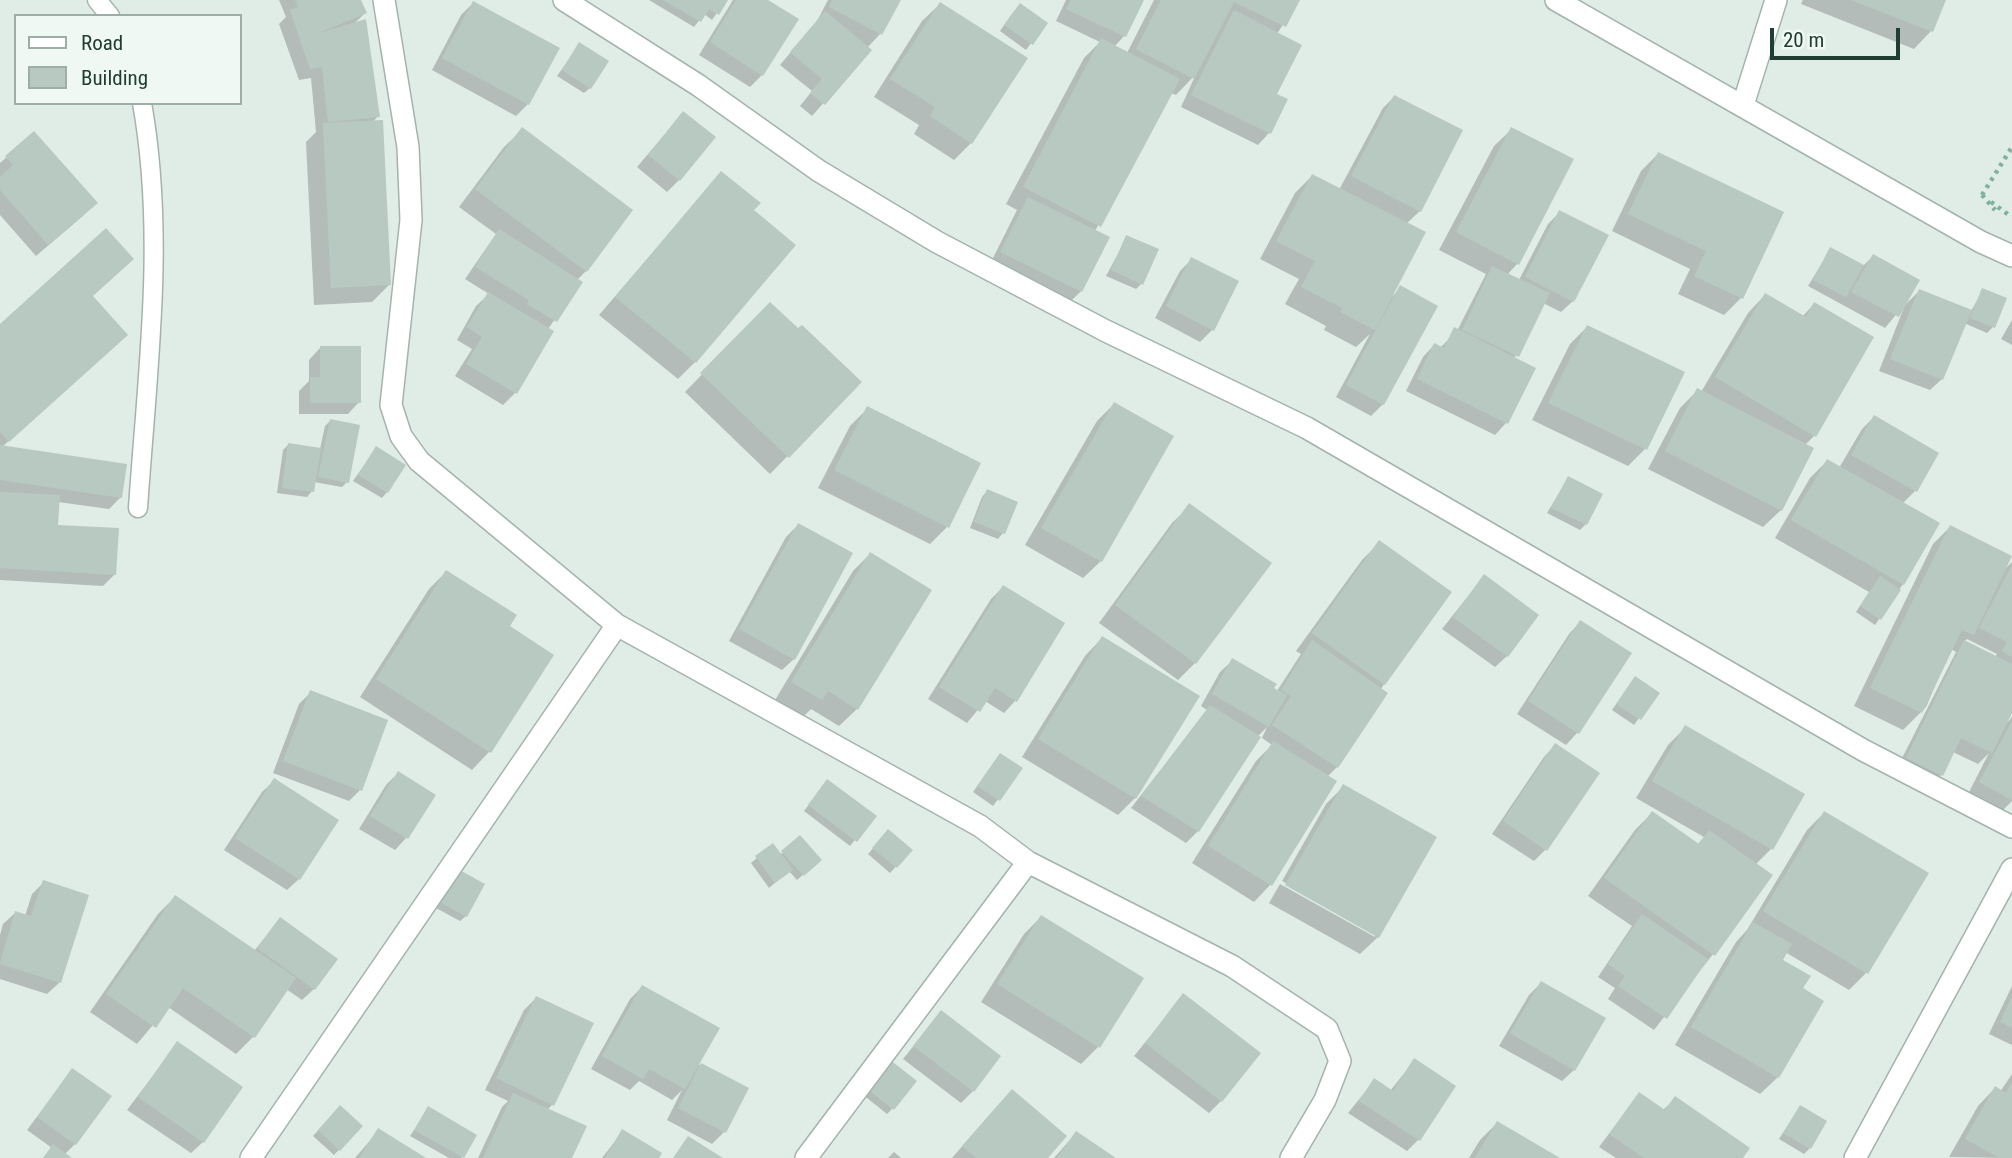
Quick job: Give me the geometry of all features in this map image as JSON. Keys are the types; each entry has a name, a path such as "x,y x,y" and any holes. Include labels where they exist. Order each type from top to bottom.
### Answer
{"street":[{"path":"384,0 408,147 411,220 391,405 401,436 419,461 617,625 980,826 1028,862 1231,966 1327,1029 1340,1061 1325,1100 1291,1158"},
{"path":"564,0 698,85 819,171 937,242 1106,331 1307,428 1863,751 2012,827"},
{"path":"1556,0 1743,104 1981,242 2012,256"},
{"path":"1743,104 1776,0"},
{"path":"251,1158 617,625"},
{"path":"806,1158 1028,862"},
{"path":"1855,1158 2012,869"}],"lane":[{"path":"97,0 108,14"},
{"path":"138,508 155,264 150,149 142,105"}],"path":[{"path":"2012,147 1982,195 2012,218"}],"building":[{"path":"295,0 361,0 367,13 316,34 366,19 380,117 328,122 322,67 310,69 290,10 298,7"},
{"path":"663,0 728,0 719,15 709,9 701,22"},
{"path":"736,0 768,0 799,19 763,76 710,42"},
{"path":"832,0 901,0 882,35 829,7"},
{"path":"1071,0 1144,0 1126,37 1066,9"},
{"path":"1161,0 1300,0 1286,27 1234,2 1194,79 1136,49"},
{"path":"1851,0 1946,0 1933,32"},
{"path":"473,1 560,48 529,105 442,58"},
{"path":"940,2 1028,58 972,144 930,116 935,107 890,79"},
{"path":"1020,3 1048,23 1033,45 1004,25"},
{"path":"1234,10 1302,45 1277,94 1288,99 1271,134 1191,95"},
{"path":"825,11 872,50 825,105 810,93 822,79 790,52"},
{"path":"1101,38 1180,79 1101,227 1023,187"},
{"path":"579,42 609,61 591,89 562,70"},
{"path":"1394,95 1463,130 1421,212 1351,176"},
{"path":"683,111 716,137 680,181 648,155"},
{"path":"383,120 391,285 331,288 323,123"},
{"path":"522,127 633,210 587,272 475,189"},
{"path":"1511,127 1574,159 1519,265 1456,232"},
{"path":"34,131 98,203 48,245 0,190 0,177 13,165 5,156"},
{"path":"1658,152 1784,212 1743,299 1694,276 1706,251 1628,214"},
{"path":"721,171 761,203 754,210 796,245 696,363 615,297"},
{"path":"1312,174 1426,232 1375,330 1340,312 1342,308 1301,287 1315,261 1276,241"},
{"path":"1028,197 1110,237 1082,292 1000,252"},
{"path":"1559,210 1609,235 1574,302 1525,277"},
{"path":"106,228 134,259 93,296 128,335 9,442 0,432 0,324"},
{"path":"499,229 583,282 557,322 527,304 529,300 475,267"},
{"path":"1126,235 1159,249 1143,285 1111,270"},
{"path":"1830,247 1864,265 1846,297 1813,280"},
{"path":"1873,254 1920,280 1899,317 1851,292"},
{"path":"1191,257 1239,281 1214,331 1166,306"},
{"path":"1492,266 1550,293 1519,357 1462,330"},
{"path":"1400,285 1438,306 1384,405 1346,385"},
{"path":"1982,288 2007,298 1995,328 1970,318"},
{"path":"1919,289 1972,310 1943,380 1890,359"},
{"path":"488,292 554,331 517,394 466,364 482,337 467,327"},
{"path":"1765,293 1806,317 1814,302 1874,337 1816,437 1715,377"},
{"path":"770,302 798,328 802,325 862,382 789,458 700,373"},
{"path":"1587,325 1685,372 1647,450 1548,403"},
{"path":"1454,327 1536,368 1508,424 1417,379 1434,343 1444,348"},
{"path":"320,346 361,346 361,403 310,403 310,377 320,377"},
{"path":"1697,388 1814,448 1782,511 1665,451"},
{"path":"1114,402 1174,436 1102,562 1041,528"},
{"path":"867,406 981,463 949,528 834,470"},
{"path":"1874,415 1939,453 1917,492 1851,455"},
{"path":"330,419 360,425 349,483 318,477"},
{"path":"288,443 321,448 314,492 282,488"},
{"path":"0,445 127,464 122,498 0,480"},
{"path":"376,446 406,465 388,493 358,475"},
{"path":"1827,459 1940,523 1904,585 1791,520"},
{"path":"1568,476 1603,494 1587,525 1551,508"},
{"path":"987,489 1018,502 1005,534 974,522"},
{"path":"0,492 60,495 58,525 119,528 116,575 0,568"},
{"path":"1189,503 1272,563 1196,664 1115,605"},
{"path":"798,523 853,553 795,660 739,629"},
{"path":"1950,525 2012,556 1974,635 1962,630 1922,713 1870,688"},
{"path":"1379,540 1452,592 1385,685 1312,633"},
{"path":"870,552 932,590 858,710 828,691 822,700 791,682"},
{"path":"2012,565 2012,657 2002,651 2007,642 1979,628"},
{"path":"446,570 517,615 510,626 554,655 491,753 376,679"},
{"path":"1484,574 1539,615 1508,657 1453,617"},
{"path":"1880,576 1901,590 1881,620 1860,606"},
{"path":"1003,585 1065,623 1017,702 995,688 980,712 939,687"},
{"path":"1580,620 1632,653 1579,734 1528,701"},
{"path":"1102,636 1200,696 1136,799 1038,739"},
{"path":"1312,640 1388,693 1338,768 1272,725 1291,696 1281,690"},
{"path":"1964,640 2012,664 2012,713 1992,753 1961,738 1943,776 1906,758"},
{"path":"1232,658 1277,684 1274,688 1287,695 1269,727 1212,694"},
{"path":"1635,676 1660,693 1641,720 1616,704"},
{"path":"310,690 388,720 362,791 283,761"},
{"path":"1210,705 1261,737 1199,832 1141,796"},
{"path":"2012,721 2012,800 1979,782"},
{"path":"1685,725 1805,794 1773,850 1652,781"},
{"path":"1273,741 1337,781 1272,886 1208,846"},
{"path":"1555,743 1600,773 1547,851 1503,821"},
{"path":"1000,753 1023,768 1000,801 977,786"},
{"path":"398,771 436,795 408,839 370,816"},
{"path":"274,778 339,820 300,880 235,838"},
{"path":"827,779 877,816 857,842 808,805"},
{"path":"1343,784 1437,837 1379,938 1285,885"},
{"path":"1652,811 1699,844 1709,830 1773,875 1715,956 1604,878"},
{"path":"1824,811 1929,873 1868,974 1763,911"},
{"path":"888,829 913,850 897,868 872,848"},
{"path":"800,835 822,860 804,876 781,851"},
{"path":"773,843 793,870 775,883 755,856"},
{"path":"456,868 485,884 467,917 438,901"},
{"path":"43,880 89,895 61,983 0,964 15,911 31,916"},
{"path":"175,895 296,978 255,1038 183,988 156,1028 106,994"},
{"path":"1642,914 1708,959 1667,1019 1618,986 1625,976 1608,964"},
{"path":"1041,915 1144,978 1100,1048 997,984"},
{"path":"280,917 338,959 315,990 257,948"},
{"path":"1753,922 1792,944 1783,960 1811,976 1803,988 1824,1001 1779,1078 1691,1027"},
{"path":"1541,981 1606,1018 1575,1071 1510,1033"},
{"path":"642,985 720,1028 685,1089 649,1069 643,1079 602,1056"},
{"path":"1183,993 1261,1053 1222,1102 1145,1043"},
{"path":"536,996 594,1023 554,1106 496,1078"},
{"path":"2012,996 2012,1028 2000,1022"},
{"path":"941,1010 1001,1056 974,1092 913,1046"},
{"path":"177,1041 243,1087 204,1143 138,1097"},
{"path":"1414,1058 1456,1086 1420,1141 1359,1101 1374,1078 1393,1091"},
{"path":"889,1059 917,1081 894,1110 866,1088"},
{"path":"701,1063 749,1088 726,1133 678,1108"},
{"path":"72,1068 112,1096 76,1145 37,1117"},
{"path":"2012,1082 2012,1158 2000,1158 1965,1139 1995,1086 2006,1093"},
{"path":"1012,1089 1067,1136 1048,1158 976,1158 962,1146"},
{"path":"1639,1092 1665,1110 1675,1096 1750,1148 1743,1158 1644,1158 1609,1134"},
{"path":"513,1093 587,1126 572,1158 483,1158"},
{"path":"340,1105 363,1126 340,1151 318,1130"},
{"path":"1800,1105 1827,1121 1811,1149 1783,1133"},
{"path":"428,1106 477,1135 464,1158 414,1130"},
{"path":"1497,1121 1560,1158 1475,1158"},
{"path":"378,1128 426,1158 359,1158"},
{"path":"622,1129 662,1153 659,1158 605,1158"},
{"path":"1076,1131 1116,1158 1057,1158"},
{"path":"688,1136 723,1158 673,1158"},
{"path":"53,1144 72,1158 43,1158"}]}
